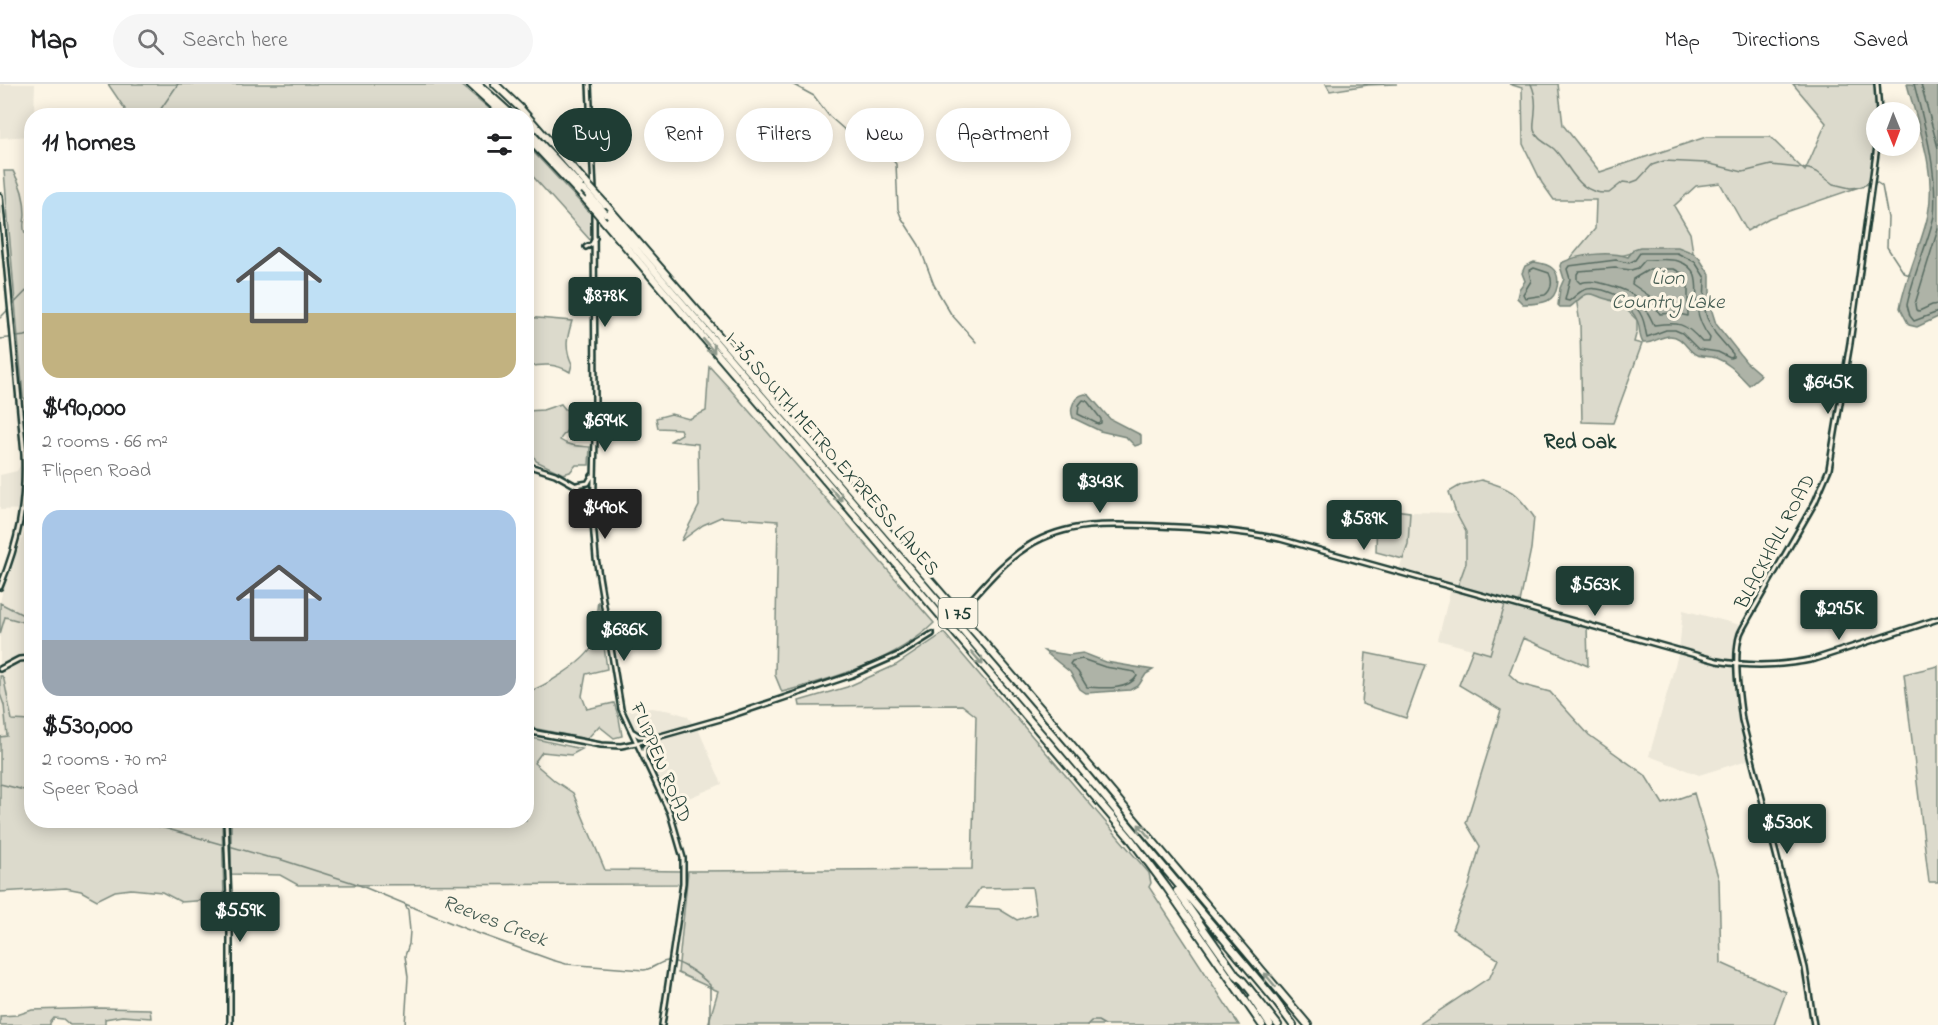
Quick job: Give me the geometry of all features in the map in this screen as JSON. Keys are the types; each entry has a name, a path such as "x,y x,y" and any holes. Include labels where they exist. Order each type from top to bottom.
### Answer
{"highway":[{"path":"470,84 496,108"},
{"path":"478,84 504,108"},
{"name":"I 75","path":"495,84 520,108"},
{"name":"I 75","path":"534,124 1046,716 1308,1025"},
{"name":"I-75 SOUTH METRO EXPRESS LANES","path":"534,137 605,213 1068,753 1295,1025"},
{"name":"I 75","path":"534,145 587,201 1130,838 1262,1025"},
{"name":"I-75 SOUTH METRO EXPRESS LANES","path":"1155,858 1236,975 1278,1025"},
{"path":"1236,975 1270,1025"}],"street":[{"path":"589,84 595,237 595,408"},
{"path":"1877,84 1878,102"},
{"name":"BLACKHALL ROAD","path":"1814,1025 1805,968 1742,720 1738,688 1738,646 1740,634 1782,556 1815,502 1829,469 1877,156"},
{"path":"0,196 24,454"},
{"path":"586,247 592,244 595,237"},
{"name":"FLIPPEN ROAD","path":"595,438 593,533 599,585 621,709 670,813 683,858 683,883 662,1025"},
{"path":"534,467 555,474 594,496"},
{"path":"574,485 588,483 594,472"},
{"path":"0,586 13,554 24,495"},
{"path":"968,603 997,571 1029,546 1067,530 1104,524 1210,528 1280,539 1717,661 1738,664 1760,666 1815,659 1938,619"},
{"path":"534,732 601,745 621,746 636,743 724,718 852,675 900,654 932,634"},
{"path":"0,669 24,658"},
{"path":"631,731 639,736 655,737"},
{"path":"644,759 645,746 655,737"},
{"path":"226,828 230,928 230,1025"}],"shaded area":[{"path":"0,84 35,84 34,108 24,108 24,136 0,138"},
{"path":"108,84 460,84 489,108 124,108"},
{"path":"1326,84 1397,84 1368,85 1330,91"},
{"path":"1509,84 1558,84 1563,125 1600,172 1706,137 1770,137 1805,171 1826,123 1793,84 1875,84 1875,102 1866,102 1866,156 1874,156 1871,183 1769,218 1747,231 1720,183 1696,186 1674,206 1690,233 1694,259 1632,253 1601,261 1569,260 1595,229 1596,200 1554,200 1542,183 1523,144 1522,88"},
{"path":"534,153 593,216 590,240 534,178"},
{"path":"4,171 13,171 22,191 24,203 23,397"},
{"path":"1594,291 1626,309 1637,320 1634,342 1642,344 1613,423 1582,422 1580,324 1576,297"},
{"path":"534,318 572,321 567,342 572,364 570,372 559,367 534,366"},
{"path":"709,366 934,623 919,636 883,658 822,681 782,692 775,675 778,521 721,517 703,525 681,541 699,506 698,444 670,441 682,434 680,429 658,428 656,418 671,414 689,419 706,411"},
{"path":"561,404 565,409 572,411 569,427 560,440 570,445 590,447 589,465 576,465 570,472 563,474 536,461 534,456 534,411"},
{"path":"24,460 24,509 0,510 0,475 17,471 20,461"},
{"path":"1481,480 1512,492 1534,517 1531,549 1519,607 1587,625 1588,666 1523,638 1509,674 1520,684 1550,692 1589,735 1645,775 1663,804 1694,793 1719,880 1721,963 1786,992 1774,1025 1418,1025 1490,977 1498,959 1452,929 1468,889 1480,846 1466,823 1501,710 1459,685 1473,649 1490,654 1505,605 1456,591 1466,563 1466,532 1449,492 1461,485"},
{"path":"1377,508 1410,512 1408,545 1403,559 1376,552"},
{"path":"1410,512 1456,513 1466,532 1466,563 1457,591 1505,605 1490,654 1438,640 1452,584 1399,570 1408,545"},
{"path":"24,533 24,615 0,603 3,588"},
{"path":"598,601 607,669 586,674 582,696 587,709 614,703 622,736 614,738 599,726 587,739 534,728 534,689 562,674 580,660 592,647"},
{"path":"0,603 24,615 24,622 5,617 0,634"},
{"path":"1683,610 1748,627 1734,666 1754,758 1699,775 1649,756 1679,651"},
{"path":"4,617 24,622 24,721 12,721 4,680 0,676 0,634"},
{"path":"944,633 1149,873 1151,883 1149,887 1239,1025 708,1025 718,991 678,973 688,871 972,869 976,716 962,705 800,706 799,701 847,687 896,665","holes":["1032,887 1036,914 1017,920 999,909 967,907 980,888"]},
{"path":"1366,653 1425,665 1406,718 1362,704"},
{"path":"1938,666 1938,882 1929,882 1904,674"},
{"path":"0,676 2,676 12,720 24,721 24,828 222,828 224,899 181,902 162,892 131,889 115,891 97,900 81,891 66,888 0,892 0,737 7,736 4,705 0,694"},
{"path":"0,694 4,705 7,736 0,737"},
{"path":"652,708 687,716 699,731 722,784 672,805 645,748 635,734 628,711"},
{"path":"534,739 582,749 571,755 542,752 534,763"},
{"path":"534,763 573,793 605,870 682,871 682,884 298,885 280,875 231,874 231,828 534,828"},
{"path":"150,1009 151,1018 122,1016 105,1019 105,1025 70,1025 63,1019 54,1018 50,1025 0,1025 0,1016 17,1015 32,1010"}],"water":[{"path":"1907,84 1938,84 1938,317 1917,327 1909,325 1900,308 1922,238 1930,198 1928,165 1920,131 1920,102 1912,102"},
{"name":"Lion Country Lake","path":"1678,247 1699,258 1710,275 1710,305 1716,324 1746,362 1761,375 1749,385 1726,363 1716,358 1697,355 1678,338 1666,336 1643,343 1634,315 1623,305 1614,301 1587,294 1570,307 1558,305 1560,288 1564,279 1561,263 1576,257 1594,254 1628,257 1634,249"},
{"path":"1534,262 1552,268 1558,281 1556,290 1547,301 1523,304 1517,298 1519,289 1525,281 1522,273 1525,266"},
{"path":"1085,394 1089,395 1110,419 1141,435 1141,444 1135,446 1126,437 1100,431 1073,418 1073,403"},
{"path":"1044,651 1069,655 1083,653 1106,662 1153,670 1146,674 1139,685 1130,690 1086,693 1080,689 1070,672"}],"waterway":[{"path":"162,108 178,84"},
{"path":"792,84 814,96 829,116 845,130"},
{"path":"1531,84 1535,101 1535,133 1554,149 1582,184 1598,192 1609,193 1623,182 1630,183 1638,180 1652,165 1664,161 1706,163 1743,172 1771,165 1809,169 1833,184 1850,188 1876,182 1882,186 1888,218 1887,247 1904,273 1910,275"},
{"path":"894,162 898,209 901,217 919,245 934,285 951,314 976,342"},
{"path":"0,318 24,293"},
{"path":"0,339 24,336"},
{"name":"Reeves Creek","path":"0,784 24,790"},
{"name":"Reeves Creek","path":"164,828 224,845"},
{"name":"Reeves Creek","path":"229,846 354,883 466,929 566,964 644,970 667,961 678,963 696,973 710,985 710,1025"},
{"path":"405,904 408,910 410,931 405,956 408,977 405,1025"},
{"name":"Reeves Creek","path":"1087,1025 1091,1021 1098,1021 1105,1025"}],"district":[{"name":"Red Oak","path":"1580,441"}]}
